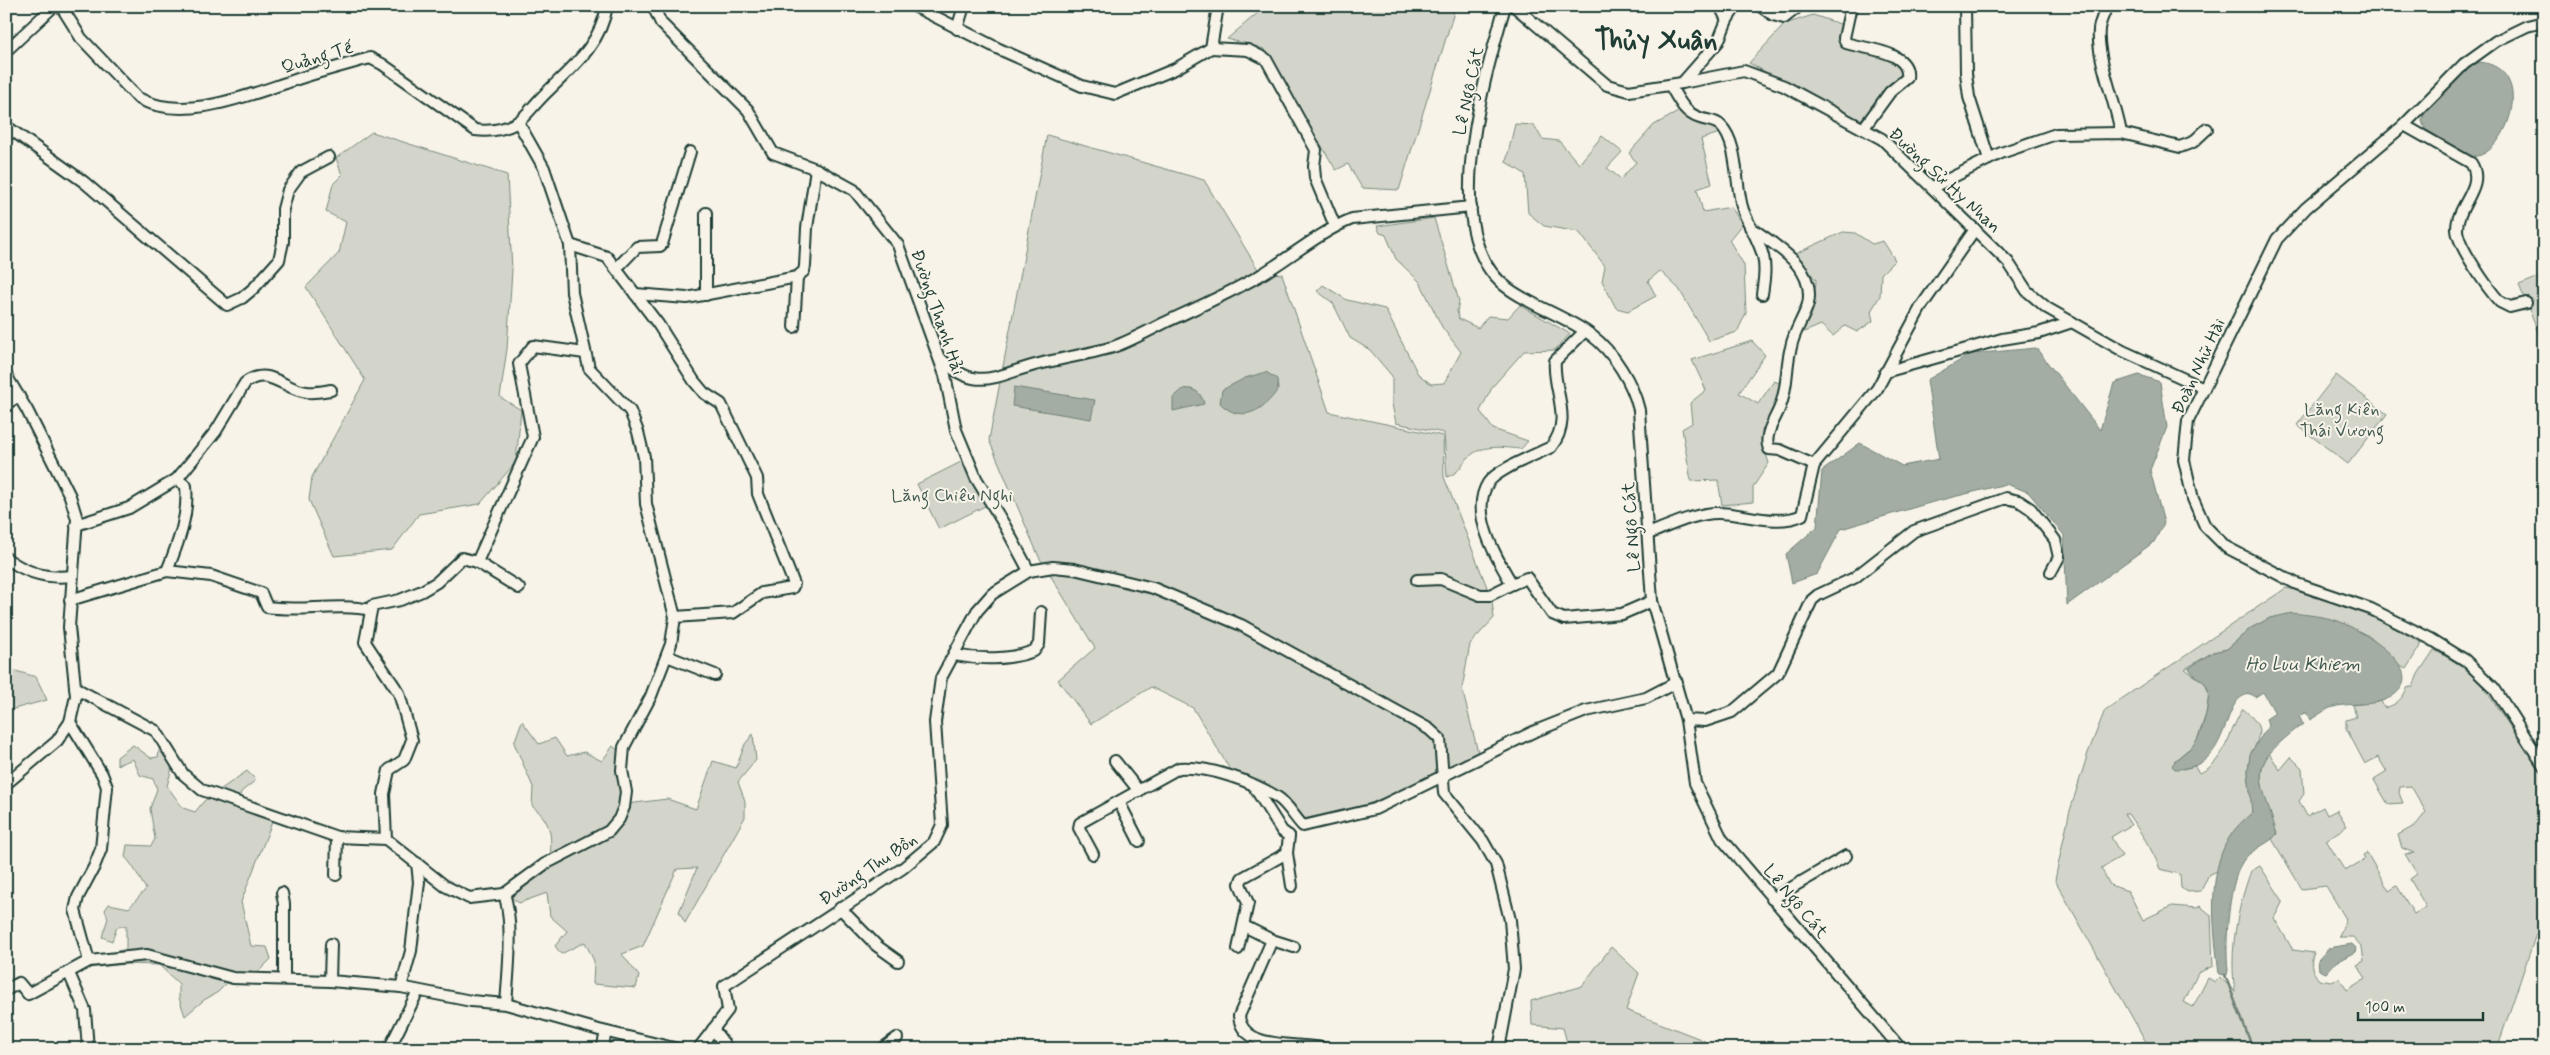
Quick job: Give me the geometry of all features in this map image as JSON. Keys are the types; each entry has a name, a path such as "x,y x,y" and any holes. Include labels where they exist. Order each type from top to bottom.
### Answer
{"street":[{"path":"6,51 54,6"},
{"name":"Quảng Tế","path":"61,6 81,38 138,98 150,105 174,109 220,104 370,58 382,64 474,130 494,131 518,122 592,46 605,19 607,6"},
{"name":"Đường Thanh Hải","path":"653,6 661,23 748,110 773,153 816,169 854,190 898,245 945,375 956,430 976,478 1029,571"},
{"path":"914,6 957,29 1082,86 1114,94 1175,69 1210,48 1248,50 1266,59 1316,150 1315,178 1335,226"},
{"path":"957,29 964,6"},
{"path":"1210,48 1218,6"},
{"name":"Lê Ngô Cát","path":"1506,6 1474,128 1471,207 1478,249 1486,266 1507,288 1592,335 1621,367 1635,394 1639,410 1652,601 1677,682 1686,720 1695,783 1722,839 1901,1049"},
{"name":"Đường Sử Hy Nhan","path":"1514,6 1607,85 1629,91 1744,71 1784,86 1882,139 2008,262 2027,291 2048,308 2123,351 2204,388"},
{"path":"1720,6 1727,20"},
{"path":"1682,83 1718,42 1727,20 1736,6"},
{"path":"1760,6 1773,16 1784,18 1799,6"},
{"path":"1851,6 1844,38 1846,43 1881,50 1902,63 1908,74 1907,78 1890,92 1863,129"},
{"path":"1965,6 1966,72 1970,97 1989,159"},
{"path":"2104,8 2099,30 2100,45 2117,109 2121,133"},
{"name":"Đoàn Nhữ Hài","path":"2544,22 2527,26 2496,41 2464,64 2404,125 2306,208 2277,239 2188,421 2184,460 2193,499 2205,526 2226,547 2297,584 2371,608 2465,660 2494,688 2544,766"},
{"path":"1670,85 1687,112 1713,121 1721,126 1728,137 1743,209 1764,257 1765,274 1762,294"},
{"path":"75,688 156,731 183,774 197,787 337,837 386,839 445,886 464,897 477,898 504,894 569,849 598,838 609,831 619,819 624,807 626,792 622,770 624,747 650,696 667,656 675,617 646,504 644,457 638,432 630,411 589,368 572,294 570,245 544,168 518,122"},
{"path":"2404,125 2470,163 2475,170 2476,180 2464,205 2457,228 2460,242 2500,302 2510,307 2526,303"},
{"path":"6,126 84,182 227,305 242,298 254,288 279,260 283,242 281,226 283,209 288,190 301,172 330,158"},
{"path":"1933,187 1989,159 2056,134 2121,133 2180,147 2193,142 2207,129"},
{"path":"616,269 637,247 660,246 662,244 690,152"},
{"path":"635,294 680,298 706,295 797,277 804,271 805,266 807,228 816,169"},
{"path":"938,355 948,365 970,377 987,380 1003,377 1024,368 1114,346 1199,308 1260,276 1335,226 1352,219 1471,207"},
{"path":"706,213 706,295"},
{"path":"1750,227 1784,252 1798,265 1809,282 1810,290 1807,307 1797,326 1791,346 1785,394 1767,435 1766,443 1769,449 1780,450 1814,465"},
{"path":"1648,534 1698,516 1717,513 1770,519 1799,517 1804,513 1814,465 1863,407 1921,307 1975,229"},
{"path":"570,245 607,257 658,324 694,381 704,393 721,404 757,478 758,494 794,584 792,588 762,593 733,612 675,617"},
{"path":"794,327 797,277"},
{"path":"1885,372 2002,339 2040,333 2072,322"},
{"path":"1512,584 1486,536 1483,514 1484,494 1488,483 1498,474 1552,447 1555,443 1561,425 1561,394 1555,361 1585,332"},
{"path":"477,562 533,437 519,364 533,346 585,353"},
{"path":"6,375 19,396 70,496 77,519 69,627 76,696 70,722 57,741 6,784"},
{"path":"76,526 130,508 178,479 216,431 245,383 253,378 261,375 307,392 331,390"},
{"path":"6,404 19,396"},
{"path":"167,571 181,536 188,502 186,486 178,479"},
{"path":"1686,720 1716,718 1738,707 1782,668 1812,600 1824,592 1854,578 1907,535 1935,522 2006,498 2019,501 2031,509 2055,540 2059,557 2050,572"},
{"path":"6,558 29,571 54,578 72,576"},
{"path":"386,839 384,803 389,770 404,760 412,740 400,693 365,642 371,610 374,604 400,600 422,591 437,582 462,558 477,562 519,588"},
{"path":"1029,571 1053,567 1074,568 1144,586 1240,625 1429,730 1440,739 1444,793 1483,841 1496,864 1510,920 1514,969 1499,1049"},
{"path":"70,600 167,571 211,576 261,593 267,607 294,609 358,607 371,610"},
{"name":"Đường Thu Bồn","path":"698,1049 728,1010 724,986 903,868 934,842 942,825 935,722 941,678 977,611 992,594 1029,571"},
{"path":"1417,580 1441,579 1480,596 1490,595 1527,578 1552,614 1564,619 1622,614 1652,601"},
{"path":"954,655 972,659 1013,656 1034,651 1039,644 1042,612"},
{"path":"667,656 715,675"},
{"path":"1292,886 1287,853 1289,836 1302,826 1375,809 1442,778 1495,750 1586,711 1646,698 1677,682"},
{"path":"70,722 102,774 107,787 101,849 76,904 75,916 89,961"},
{"path":"1115,761 1138,790"},
{"path":"1093,854 1079,828 1080,823 1179,768 1195,767 1220,772 1279,798 1302,826"},
{"path":"1255,787 1282,832 1289,836"},
{"path":"1119,802 1139,842"},
{"path":"336,875 337,837"},
{"path":"1238,949 1248,903 1240,884 1242,878 1287,853"},
{"path":"1772,899 1846,856"},
{"path":"401,987 411,951 419,882 417,863"},
{"path":"282,893 284,904 284,979"},
{"path":"504,894 508,907 509,960 506,1004"},
{"path":"840,908 877,946 898,961"},
{"path":"1244,926 1272,940 1294,947"},
{"path":"1272,940 1242,1006 1239,1019 1242,1028 1247,1034 1290,1048 1314,1045 1326,1049"},
{"path":"330,981 331,944"},
{"path":"6,990 19,983 28,994 89,961 150,955 223,977 244,980 330,981 401,987 471,1001 506,1004 606,1032 678,1049"},
{"path":"69,973 84,1010 88,1049"},
{"path":"390,1049 418,991"},
{"path":"713,1029 728,1049"},
{"path":"602,1049 606,1032"},
{"path":"882,1049 897,1038"}],"green space":[{"path":"1266,6 1456,6 1399,190 1362,188 1348,164 1336,170 1264,49 1227,39"},
{"path":"1813,15 1843,25 1842,46 1859,52 1882,56 1897,66 1904,75 1861,119 1847,116 1749,63 1785,24"},
{"path":"1678,112 1712,126 1720,133 1701,139 1712,184 1697,189 1703,212 1731,207 1742,224 1729,240 1744,265 1746,313 1737,332 1709,341 1679,289 1660,271 1648,281 1656,296 1628,311 1616,308 1602,281 1605,266 1579,232 1544,226 1528,213 1525,174 1506,162 1515,124 1534,125 1542,139 1559,141 1579,164 1602,136 1622,152 1607,168 1621,179 1636,162 1629,153 1654,125"},
{"path":"372,132 507,175 512,270 507,349 500,397 521,410 516,462 480,504 419,514 392,550 334,556 309,500 312,477 365,380 306,287 339,253 346,222 326,212 333,184 342,175 336,158"},
{"path":"1047,135 1204,180 1259,271 1282,274 1329,412 1443,436 1444,477 1492,600 1494,618 1470,644 1462,689 1478,752 1406,788 1364,806 1303,819 1231,771 1193,708 1151,687 1091,724 1058,680 1095,648 1039,557 989,440"},
{"path":"1434,218 1459,301 1457,311 1459,319 1478,328 1488,316 1508,318 1520,305 1570,334 1555,350 1524,351 1493,386 1480,411 1493,429 1528,441 1521,449 1494,447 1481,450 1469,457 1455,473 1447,477 1444,433 1396,423 1392,404 1392,376 1370,350 1350,338 1333,303 1317,291 1323,285 1347,300 1385,309 1418,374 1431,384 1444,383 1461,352 1442,327 1420,282 1396,259 1386,235 1380,233 1377,226"},
{"path":"1843,232 1855,233 1872,244 1883,241 1895,260 1881,274 1880,296 1871,311 1873,321 1857,332 1845,326 1833,336 1821,325 1802,333 1814,305 1816,280 1795,254"},
{"path":"2544,275 2544,347 2519,285"},
{"path":"1752,341 1765,355 1739,393 1758,404 1774,381 1782,384 1777,403 1762,431 1764,449 1769,463 1753,487 1753,502 1722,505 1718,480 1691,481 1682,429 1692,423 1690,403 1706,390 1692,360"},
{"name":"Lăng Kiên Thái Vương","path":"2336,375 2387,414 2348,464 2297,425"},
{"name":"Lăng Chiêu Nghi","path":"965,460 987,505 939,529 917,484"},
{"path":"2286,588 2339,603 2373,617 2422,643 2406,669 2400,666 2369,636 2337,621 2270,618 2251,628 2227,649 2213,652 2185,669 2205,683 2209,694 2206,714 2196,743 2174,761 2183,769 2195,766 2199,773 2208,769 2226,746 2243,709 2255,721 2259,730 2248,765 2253,802 2252,813 2234,832 2226,846 2218,871 2209,874 2201,891 2187,892 2181,888 2180,874 2160,869 2150,847 2128,814 2124,814 2131,825 2111,837 2122,856 2101,868 2110,885 2128,891 2143,920 2172,906 2197,908 2200,906 2211,915 2213,966 2198,973 2184,1002 2193,1007 2208,978 2215,982 2220,977 2235,992 2233,961 2238,915 2251,871 2260,866 2283,901 2274,918 2293,950 2314,953 2312,967 2319,980 2332,982 2339,978 2347,990 2366,978 2357,965 2364,961 2362,947 2353,937 2339,937 2346,919 2326,886 2302,889 2272,839 2276,834 2263,793 2262,772 2269,753 2280,770 2291,757 2302,768 2304,794 2299,801 2307,816 2323,807 2327,815 2337,810 2347,826 2326,840 2345,871 2365,859 2363,855 2367,853 2389,891 2397,886 2414,914 2426,907 2410,879 2417,874 2405,854 2414,853 2402,848 2398,835 2416,825 2426,812 2411,786 2400,787 2399,793 2403,803 2388,804 2374,780 2387,772 2378,757 2365,764 2346,728 2346,720 2356,717 2353,705 2381,701 2384,708 2396,703 2408,687 2413,687 2418,674 2434,650 2474,673 2544,777 2544,890 2537,931 2497,1049 2150,1049 2055,880 2069,814 2088,753 2105,710"},
{"path":"6,668 36,677 47,700 6,711"},
{"path":"522,721 539,744 555,738 567,756 584,752 602,761 613,746 624,756 627,804 667,799 696,809 713,761 736,768 745,744 753,734 756,760 738,782 745,801 745,817 685,923 679,912 697,868 677,869 643,946 622,954 639,976 636,988 593,984 594,961 585,942 561,954 555,946 567,931 550,916 547,893 519,903 511,897 549,865 551,848 548,826 539,812 532,806 533,787 514,743"},
{"path":"172,742 175,757 167,786 183,808 195,812 204,801 247,771 256,780 241,792 238,802 274,811 272,822 241,902 251,946 267,947 271,959 255,975 228,982 218,992 204,1000 185,1016 179,998 179,984 159,965 126,964 88,968 88,962 95,957 126,949 126,926 117,927 112,941 102,937 108,918 105,910 109,904 129,908 146,889 125,857 127,845 151,846 155,839 150,809 157,789 153,779 140,775 133,759 117,765 117,757 133,745 151,758 158,757 160,744"},
{"path":"1611,947 1639,973 1626,1010 1703,1040 1714,1049 1572,1049 1568,1046 1563,1028 1532,1025 1531,1001 1582,986"}],"water":[{"path":"2480,62 2498,69 2509,81 2512,97 2510,115 2504,131 2494,145 2482,154 2470,156 2425,129 2422,121 2425,112 2471,66"},
{"path":"2036,348 2100,430 2114,383 2139,375 2160,382 2167,427 2150,470 2164,523 2154,542 2067,605 2064,535 2028,492 2006,484 1933,502 1841,529 1817,574 1792,583 1786,554 1817,527 1822,471 1860,443 1902,466 1939,459 1927,380 1971,354"},
{"path":"1266,372 1277,379 1278,389 1273,397 1259,408 1244,414 1236,413 1228,410 1220,403 1222,390 1245,378"},
{"path":"1014,387 1095,400 1091,419 1012,406"},
{"path":"1183,389 1191,389 1197,392 1204,404 1173,411 1173,398"},
{"name":"Ho Luu Khiem","path":"2292,613 2338,621 2376,642 2399,664 2404,675 2402,687 2391,697 2384,700 2337,706 2327,709 2310,720 2306,712 2299,716 2303,724 2272,750 2265,761 2262,771 2262,783 2277,834 2246,857 2240,866 2235,879 2229,911 2228,970 2227,975 2219,974 2214,923 2214,887 2217,869 2229,838 2239,824 2252,813 2248,771 2250,754 2268,726 2266,719 2275,713 2263,692 2255,697 2251,694 2241,698 2234,706 2228,718 2217,746 2208,757 2194,766 2175,769 2172,766 2174,763 2192,747 2197,739 2203,725 2207,707 2207,687 2189,668 2213,652 2227,649 2251,628 2270,618"},
{"path":"2352,944 2356,948 2355,952 2336,962 2326,973 2319,970 2318,960 2329,948"}],"waterway":[{"path":"2225,975 2253,1049"}],"district":[{"name":"Thủy Xuân","path":"1656,39"}]}
